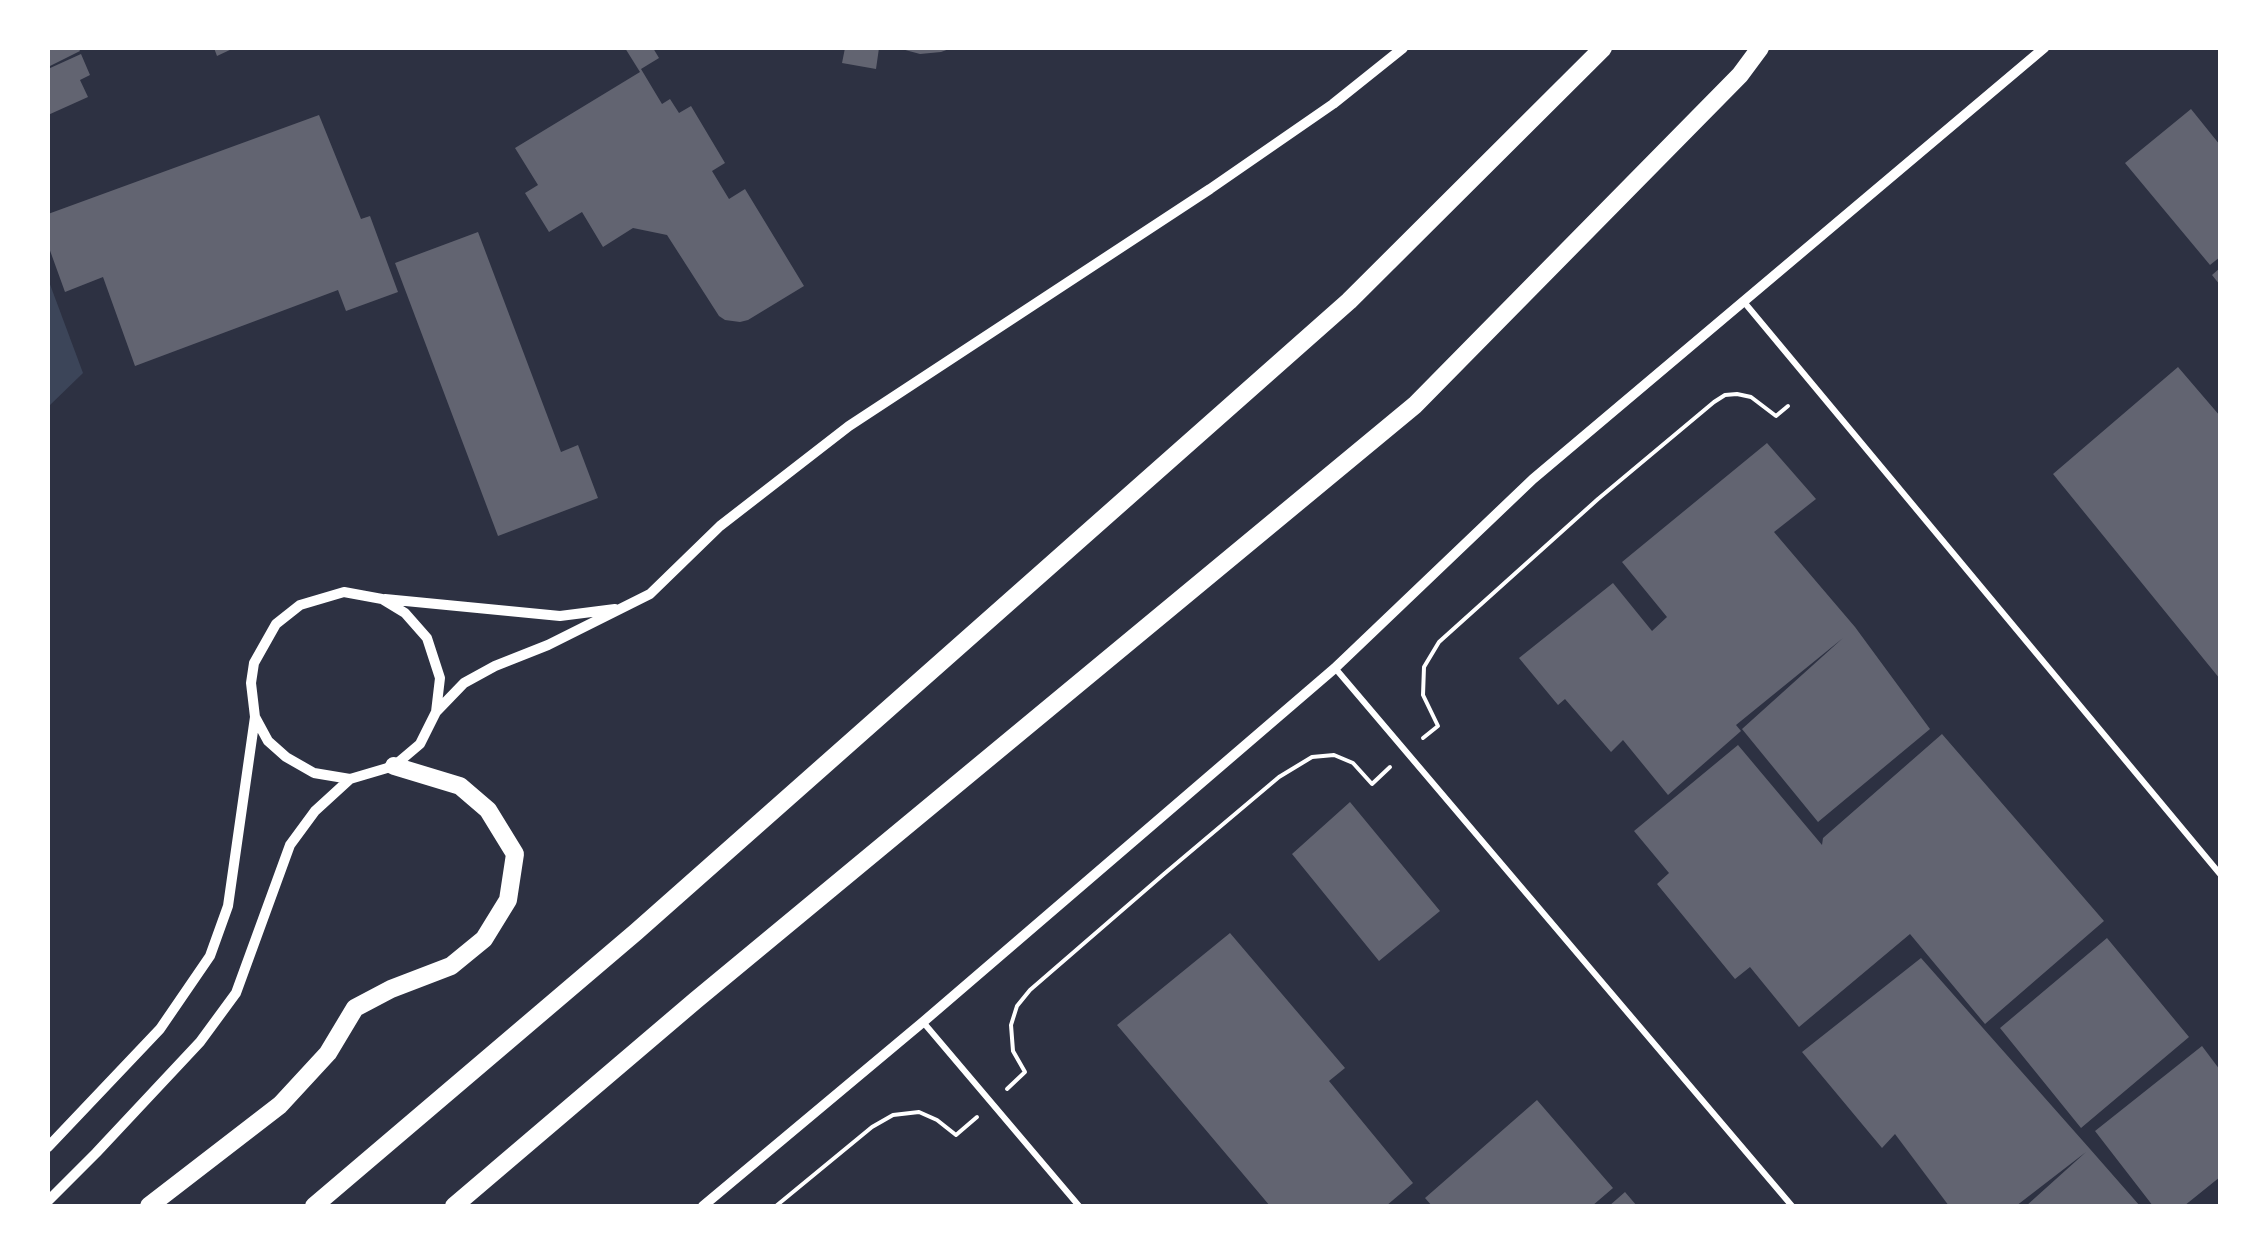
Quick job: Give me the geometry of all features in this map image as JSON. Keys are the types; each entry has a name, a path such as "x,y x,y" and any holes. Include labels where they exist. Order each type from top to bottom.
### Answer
{"highway":[{"path":"314,1206 636,932 1349,301 1603,48"},
{"path":"454,1206 705,993 1414,405 1740,75 1760,48"},
{"path":"149,1206 280,1105 328,1053 355,1008 392,989 451,966 484,939 508,900 514,854 488,810 460,786 394,766"}],"street":[{"path":"48,1201 200,1042 236,993 290,845 315,810 350,779 394,766 420,744 436,712 464,683 495,666 548,645 650,594 720,526 849,426 1229,176 1333,104 1403,48"},
{"path":"703,1206 923,1022 1335,668 1533,479 2044,48"},
{"path":"1744,302 2220,874"},
{"path":"48,1147 160,1029 210,957 228,906 255,717 251,683 254,663 276,624 300,605 344,592 382,599 560,616 627,607"},
{"path":"382,599 405,613 427,638 440,678 436,712"},
{"path":"1335,668 1792,1206"},
{"path":"255,717 268,741 286,757 314,773 350,779"},
{"path":"923,1022 1079,1206"}],"path":[{"path":"776,1206 872,1127 893,1115 919,1112 937,1120 956,1136 1025,1072 1013,1051 1011,1025 1017,1006 1030,990 1279,777 1312,757 1334,755 1353,763 1372,784 1438,726 1423,695 1424,667 1439,642 1598,498 1714,402 1725,395 1737,394 1751,398 1776,416 1788,406"}],"shaded area":[{"path":"48,279 83,373 48,407"}],"building":[{"path":"48,48 78,48 80,51 48,67"},
{"path":"214,48 234,48 217,56"},
{"path":"625,48 653,48 659,58 641,69 662,104 670,99 679,113 691,106 725,163 712,171 729,199 745,189 804,286 748,320 740,322 725,320 719,316 667,235 633,228 603,247 582,212 549,232 525,193 538,185 515,148 640,72"},
{"path":"845,48 879,48 876,69 842,63"},
{"path":"898,48 952,48 941,52 920,54"},
{"path":"81,54 90,75 80,80 88,97 48,115 48,69"},
{"path":"2191,109 2220,145 2220,257 2210,265 2125,163"},
{"path":"319,115 361,219 370,216 398,292 346,311 338,290 135,366 103,277 65,292 48,245 48,214"},
{"path":"478,232 561,452 578,445 598,498 498,536 395,263"},
{"path":"2220,268 2220,285 2212,275"},
{"path":"2178,367 2220,416 2220,679 2053,474"},
{"path":"1767,443 1816,499 1774,532 1855,627 1930,729 1818,822 1742,729 1843,638 1736,725 1741,731 1668,795 1623,740 1611,752 1565,699 1558,705 1519,658 1613,583 1652,631 1667,617 1622,562"},
{"path":"1942,734 2104,921 1985,1024 1910,934 1799,1027 1750,967 1735,979 1657,884 1669,873 1634,831 1738,745 1822,845 1823,838"},
{"path":"1350,802 1440,911 1379,961 1292,854"},
{"path":"1230,933 1345,1068 1329,1081 1413,1183 1386,1206 1270,1206 1117,1025"},
{"path":"2107,938 2189,1037 2081,1128 2000,1028"},
{"path":"1921,958 2140,1206 2026,1206 2086,1152 2016,1206 1949,1206 1895,1134 1882,1148 1802,1052"},
{"path":"2202,1046 2220,1070 2220,1177 2184,1206 2153,1206 2095,1131"},
{"path":"1537,1100 1613,1188 1592,1206 1432,1206 1425,1198"},
{"path":"1625,1192 1637,1206 1609,1206"}]}
